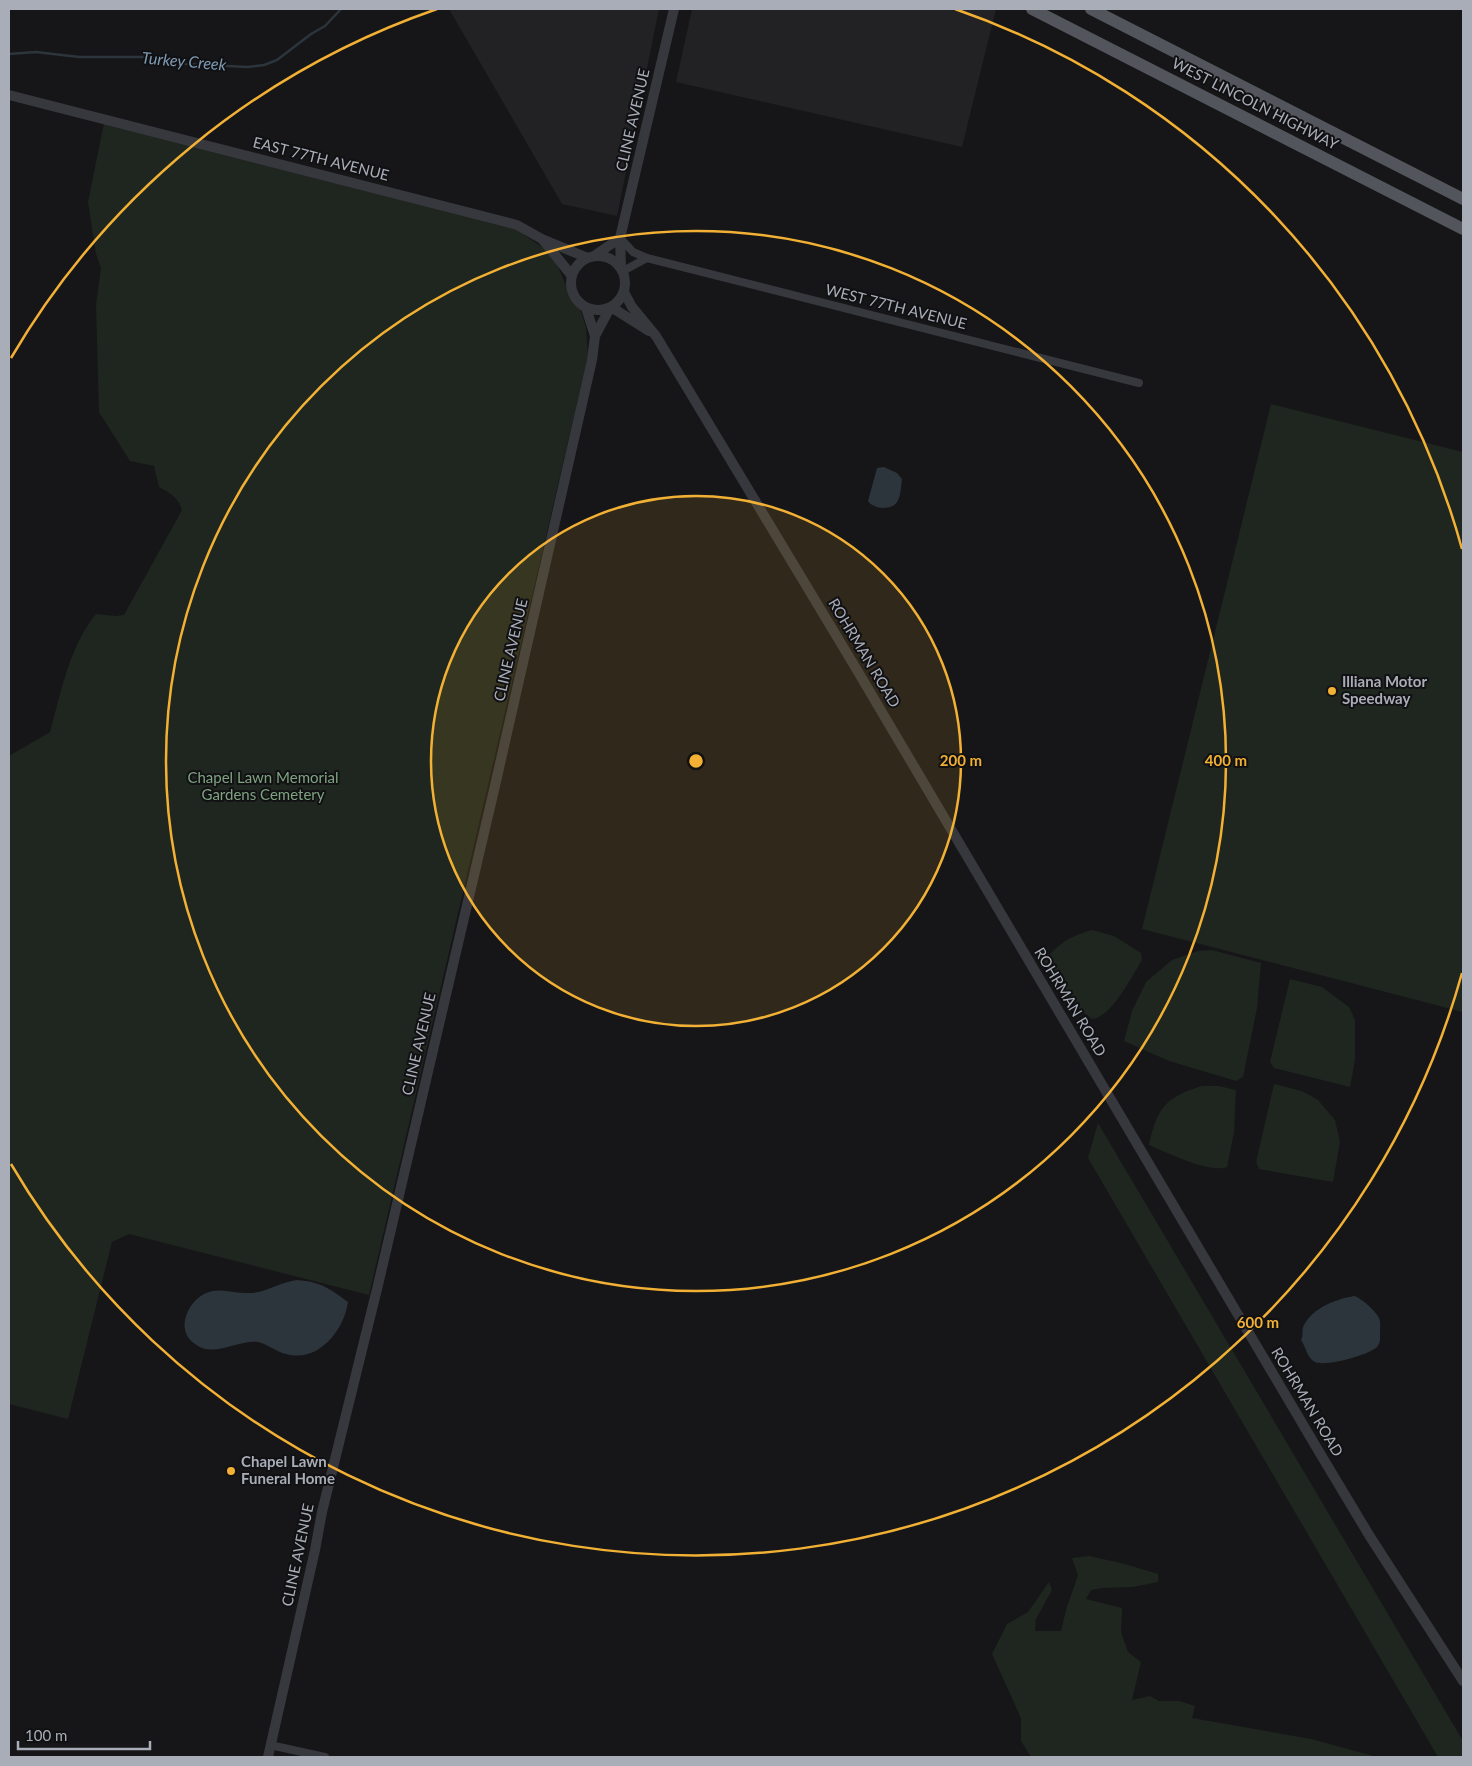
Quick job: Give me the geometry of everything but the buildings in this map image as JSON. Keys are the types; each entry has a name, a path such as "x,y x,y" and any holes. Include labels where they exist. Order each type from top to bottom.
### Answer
{"main road":[{"name":"WEST LINCOLN HIGHWAY","path":"1032,9 1463,229"},
{"name":"WEST LINCOLN HIGHWAY","path":"1091,9 1463,199"}],"street":[{"name":"CLINE AVENUE","path":"622,269 620,238 674,9"},
{"name":"EAST 77TH AVENUE","path":"9,94 517,225 542,239 590,257"},
{"path":"590,257 612,259 622,269 626,281 624,292 619,301 611,308 596,310 586,308 576,300 571,288 572,276 577,265 620,238"},
{"name":"WEST 77TH AVENUE","path":"620,238 633,252 647,258 1138,383"},
{"name":"EAST 77TH AVENUE","path":"542,239 572,276"},
{"path":"622,269 647,258"},
{"name":"ROHRMAN ROAD","path":"624,292 632,307 656,336 859,673 1369,1535 1463,1681"},
{"name":"CLINE AVENUE","path":"586,308 595,336"},
{"name":"CLINE AVENUE","path":"268,1757 322,1512 378,1285 497,780 592,360 595,336 611,308"},
{"name":"ROHRMAN ROAD","path":"611,308 656,336"},
{"path":"270,1745 325,1757"}],"shaded area":[{"path":"449,9 659,9 617,216 562,204"},
{"path":"692,9 996,9 962,147 676,82"},
{"path":"884,467 897,473 902,479 897,502 887,508 874,506 868,501 877,468"},
{"path":"297,1280 324,1286 348,1302 346,1313 335,1333 319,1349 309,1354 286,1354 265,1344 252,1342 219,1349 205,1349 195,1344 189,1338 185,1325 188,1310 204,1294 221,1290 255,1293"},
{"path":"1354,1296 1368,1305 1379,1318 1380,1342 1372,1350 1347,1359 1328,1363 1315,1362 1308,1355 1301,1340 1304,1325 1319,1309 1340,1299"}],"green space":[{"name":"Chapel Lawn Memorial Gardens Cemetery","path":"104,123 517,230 542,247 557,264 569,293 580,309 586,327 588,356 369,1295 129,1234 112,1242 68,1419 9,1404 9,756 50,732 72,656 87,627 96,614 124,615 182,510 170,493 159,487 154,466 130,461 99,412 96,305 101,268 96,254 88,202"},
{"name":"Illiana Motor Speedway","path":"1271,404 1463,452 1463,1012 1142,929"},
{"path":"1092,930 1114,936 1141,953 1142,960 1114,1004 1099,1017 1092,1019 1069,1001 1042,963 1064,942 1076,935"},
{"path":"1212,950 1261,963 1257,1008 1243,1077 1236,1081 1169,1061 1124,1041 1132,1011 1146,982 1172,960 1198,951"},
{"path":"1290,979 1322,987 1349,1007 1355,1020 1355,1060 1350,1087 1274,1068 1270,1062"},
{"path":"1274,1084 1302,1091 1318,1100 1335,1120 1340,1142 1333,1182 1259,1169 1256,1162"},
{"path":"1202,1086 1219,1086 1236,1090 1234,1132 1227,1167 1210,1168 1199,1165 1149,1145 1156,1121 1165,1105 1172,1099"},
{"path":"1098,1123 1463,1741 1463,1757 1438,1757 1088,1158"},
{"path":"1089,1556 1158,1574 1158,1582 1133,1587 1091,1590 1086,1599 1122,1608 1121,1632 1128,1652 1141,1662 1132,1700 1150,1696 1159,1701 1179,1701 1195,1706 1192,1718 1311,1739 1377,1757 1031,1757 1021,1741 1021,1718 992,1654 1007,1624 1028,1612 1049,1582 1052,1590 1036,1619 1035,1631 1061,1631 1078,1575 1072,1558"}],"waterway":[{"name":"Turkey Creek","path":"9,54 36,52 79,57 154,57 186,64 248,67 264,65 277,60 311,34 325,26 341,9"}],"place":[{"name":"Illiana Motor Speedway","path":"1332,691"},
{"name":"Chapel Lawn Funeral Home","path":"231,1471"}]}
